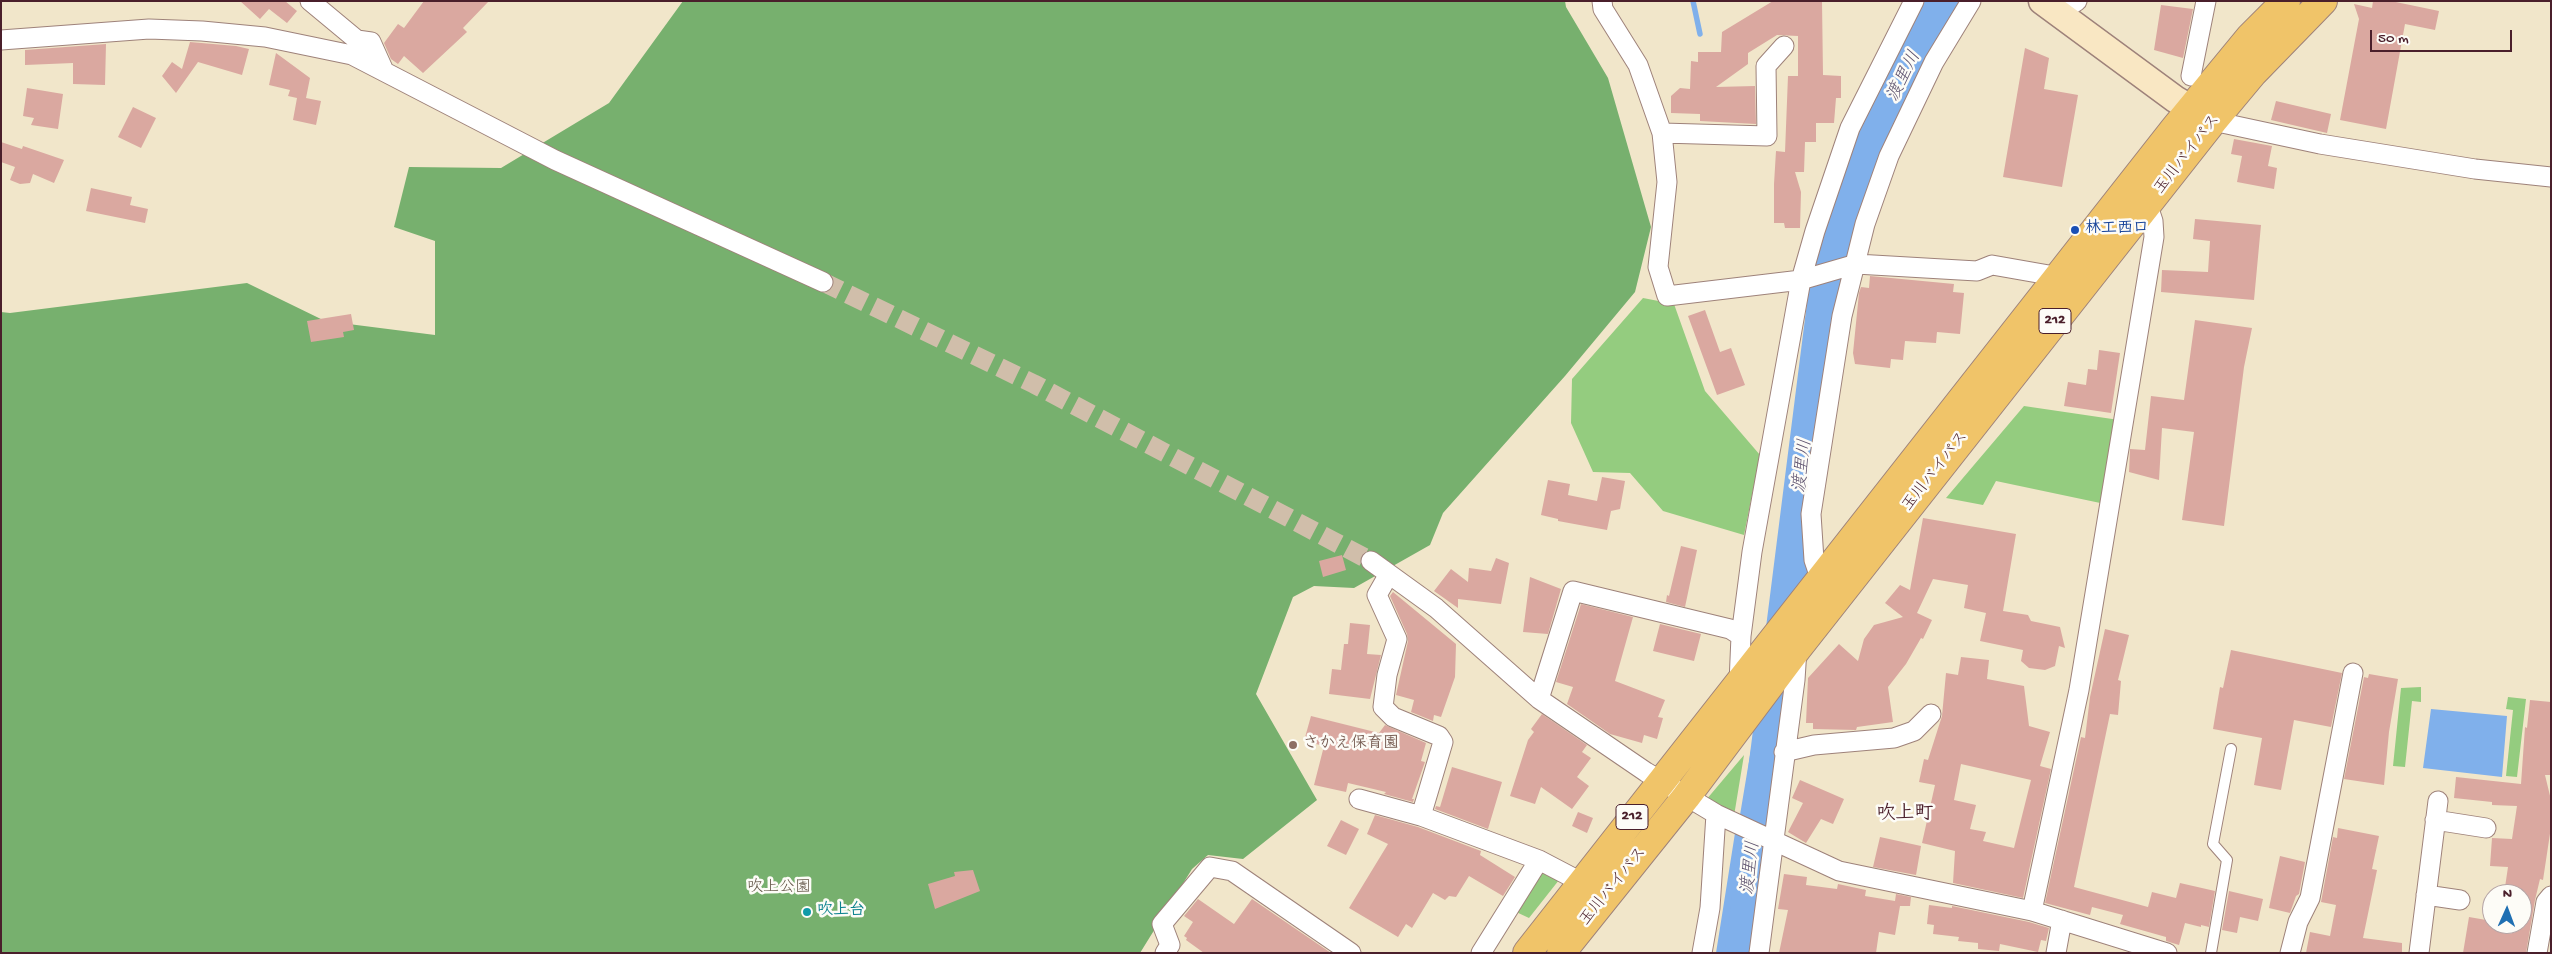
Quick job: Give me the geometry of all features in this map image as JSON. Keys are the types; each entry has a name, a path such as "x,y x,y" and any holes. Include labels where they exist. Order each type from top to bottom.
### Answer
{"highway":[{"name":"玉川バイパス","path":"1561,953 1686,797 1797,649 2086,281 2148,206 2250,38 2286,1"},
{"name":"玉川バイパス","path":"1527,953 2057,277 2202,115 2253,73 2323,1"}],"street":[{"path":"310,1 356,40 371,42 384,71"},
{"path":"1602,1 1603,10 1638,65 1662,133 1667,182 1658,267 1667,296 1801,280 1856,264 1977,271 1992,265 2086,281"},
{"path":"1739,683 1741,636 1752,552 1801,280 1814,230 1850,128 1914,1"},
{"path":"1842,593 1820,578 1814,560 1811,514 1840,326 1864,224 1889,156 1934,62 1970,1"},
{"path":"2191,76 2206,1"},
{"path":"2059,5 2202,115 2320,144 2475,169 2551,177"},
{"path":"2,41 149,29 202,31 265,37 352,55 555,160 823,282"},
{"path":"1662,133 1768,136 1766,66 1784,46"},
{"path":"2032,911 2079,690 2152,246 2153,221 2148,206"},
{"path":"1372,561 1436,608 1539,699 1661,782 1716,814 1839,871 2032,911 2168,953"},
{"path":"1389,574 1377,595 1397,639 1387,675 1383,707 1393,717 1439,736 1443,742 1421,816"},
{"path":"1539,699 1573,591 1730,629 1741,636"},
{"path":"1759,953 1797,649"},
{"path":"2290,953 2298,922 2310,898 2353,672"},
{"path":"1784,752 1814,745 1894,738 1914,731 1931,714"},
{"path":"1359,799 1421,816 1539,860 1581,882"},
{"path":"2419,953 2438,801"},
{"path":"1702,953 1710,908 1716,814"},
{"path":"2435,820 2486,828"},
{"path":"1481,953 1539,860"},
{"path":"1165,953 1170,946 1162,924 1210,867 1232,871 1351,953"},
{"path":"2426,895 2460,900"},
{"path":"2537,953 2546,902 2551,896"},
{"path":"2056,953 2062,920"}],"lane":[{"path":"2211,953 2227,860 2213,844 2231,749"}],"green space":[{"name":"吹上公園","path":"683,1 1565,1 1566,7 1608,78 1651,227 1635,292 1565,376 1443,513 1430,545 1354,588 1314,586 1293,597 1256,694 1317,800 1243,859 1208,855 1192,869 1140,953 1,953 1,312 10,313 247,283 325,321 435,335 435,241 394,227 409,167 501,168 609,103"},
{"path":"1643,298 1674,304 1705,391 1760,455 1744,535 1663,511 1630,473 1593,472 1571,423 1572,379"},
{"path":"2024,406 2119,420 2105,504 1996,481 1983,505 1946,498"},
{"path":"2421,687 2421,702 2412,701 2405,767 2393,766 2401,688"},
{"path":"2508,697 2526,699 2517,777 2506,776 2513,710 2506,709"},
{"path":"1744,755 1734,816 1706,800"},
{"path":"1541,868 1559,880 1529,918 1514,911"}],"water":[{"path":"2431,709 2507,716 2502,777 2423,768"},
{"path":"1776,717 1765,829 1740,815 1751,749"},
{"path":"1735,833 1765,849 1753,953 1716,953"}],"building":[{"path":"240,1 285,1 297,11 287,23 269,9 260,19"},
{"path":"424,1 489,1 463,28 467,32 423,73 404,56 398,64 391,59 384,43 398,24 404,28"},
{"path":"1773,1 1822,1 1823,75 1841,76 1841,98 1836,98 1834,123 1816,123 1816,142 1805,142 1804,172 1795,172 1801,192 1800,228 1785,228 1784,223 1774,223 1776,151 1785,152 1788,76 1798,76 1798,36 1777,35 1748,53 1748,64 1716,87 1755,86 1756,124 1700,121 1700,114 1671,113 1671,96 1680,88 1690,89 1691,61 1698,62 1698,52 1721,52 1722,32"},
{"path":"2373,1 2391,1 2439,11 2435,30 2405,24 2386,129 2340,120 2359,19 2354,4 2372,8"},
{"path":"2161,5 2193,9 2183,58 2154,50"},
{"path":"190,42 249,49 242,75 198,62 176,93 162,76 172,62 182,69"},
{"path":"106,44 105,85 73,84 73,63 25,65 25,50"},
{"path":"2025,48 2049,58 2044,89 2078,95 2062,187 2003,177"},
{"path":"276,53 310,78 306,98 321,101 316,125 293,120 297,98 288,96 290,90 269,85"},
{"path":"27,88 63,94 58,129 31,125 34,118 23,116"},
{"path":"2276,101 2331,114 2327,133 2271,120"},
{"path":"133,107 156,118 141,148 118,137"},
{"path":"2234,139 2272,146 2268,166 2277,168 2274,189 2237,182 2242,156 2231,154"},
{"path":"1,142 22,149 23,146 64,160 54,183 33,174 30,183 20,184 10,180 15,167 1,162"},
{"path":"91,188 132,197 130,205 148,209 145,223 86,211"},
{"path":"2195,219 2261,225 2254,300 2161,292 2162,270 2208,272 2210,241 2193,239"},
{"path":"1870,276 1954,284 1953,292 1964,293 1960,334 1937,332 1936,343 1905,341 1903,360 1891,359 1890,368 1855,364 1853,353 1859,293 1861,287 1869,288"},
{"path":"1705,310 1720,352 1731,348 1745,385 1717,395 1688,316"},
{"path":"351,314 354,330 343,332 344,337 311,342 307,321"},
{"path":"2195,320 2252,328 2244,367 2224,526 2182,520 2194,432 2162,428 2159,480 2129,472 2130,449 2145,450 2151,396 2184,400"},
{"path":"2099,350 2120,353 2111,413 2064,406 2068,382 2086,385 2088,369 2097,370"},
{"path":"1602,477 1625,481 1620,509 1611,511 1607,530 1558,521 1558,519 1541,515 1548,480 1570,484 1568,495 1597,501"},
{"path":"1923,518 2016,534 2003,611 2028,615 2031,621 2060,627 2065,648 2059,646 2055,666 2045,670 2029,668 2021,661 2023,650 1980,641 1986,613 1964,608 1968,585 1933,579 1917,613 1932,620 1923,639 1921,638 1906,664 1888,687 1893,722 1857,727 1856,730 1813,729 1813,723 1806,723 1808,678 1839,644 1858,661 1864,639 1874,625 1903,617 1885,603 1900,585 1910,590"},
{"path":"1681,546 1697,550 1685,607 1666,602"},
{"path":"1342,555 1346,570 1323,577 1319,561"},
{"path":"1496,558 1509,563 1501,604 1458,599 1458,608 1434,591 1451,569 1468,582 1469,568 1491,571"},
{"path":"1530,577 1561,589 1548,634 1523,632"},
{"path":"1393,592 1456,644 1455,677 1441,717 1434,715 1433,721 1411,712 1414,700 1396,695 1408,641 1407,634 1390,596"},
{"path":"1581,604 1633,617 1615,681 1665,700 1658,717 1663,718 1657,739 1644,735 1642,743 1610,734 1567,704 1573,687 1556,682"},
{"path":"1350,623 1370,625 1367,654 1381,655 1370,699 1329,694 1332,669 1341,670 1344,644 1348,644"},
{"path":"1660,624 1701,634 1694,661 1653,651"},
{"path":"2105,629 2129,635 2118,680 2121,681 2118,715 2110,714 2074,887 2148,907 2152,892 2176,898 2180,883 2215,891 2209,927 2185,923 2179,945 2166,941 2166,937 2120,924 2123,915 2092,907 2090,915 2045,903 2081,737 2085,738 2090,697"},
{"path":"2231,650 2342,673 2331,727 2294,720 2281,790 2254,785 2262,738 2213,729 2220,687 2223,688"},
{"path":"1961,657 1989,660 1987,679 2024,686 2029,726 2050,732 2040,766 2051,769 2023,898 1953,883 1955,851 1922,843 1935,785 1919,782 1924,759 1928,760 1942,716 1946,673 1958,675","holes":["1961,764 2031,780 2014,848 1983,841 1986,832 1970,829 1976,805 1954,800"]},
{"path":"2369,674 2398,679 2389,732 2384,785 2344,779 2364,677 2368,678"},
{"path":"2530,700 2551,702 2551,775 2545,775 2551,800 2551,827 2543,880 2540,879 2532,918 2532,884 2505,884 2508,867 2490,866 2492,838 2512,839 2517,806 2492,805 2492,802 2454,798 2456,777 2521,784 2525,727 2527,728"},
{"path":"1542,714 1587,745 1582,752 1591,758 1577,777 1589,786 1572,809 1541,787 1535,804 1510,796 1528,740 1534,732 1531,729"},
{"path":"1311,716 1379,733 1385,725 1426,743 1421,761 1425,762 1412,799 1414,799 1413,802 1384,794 1386,792 1348,783 1346,792 1314,785 1324,746 1304,741"},
{"path":"1452,767 1502,782 1488,829 1435,809 1436,806 1440,807"},
{"path":"1800,780 1844,799 1833,824 1821,819 1806,843 1788,832 1803,803 1792,798"},
{"path":"1578,812 1593,818 1587,833 1572,826"},
{"path":"1375,815 1418,827 1481,851 1480,855 1515,877 1503,896 1469,876 1456,897 1449,896 1445,900 1433,893 1412,928 1406,924 1398,937 1349,908 1388,844 1367,834"},
{"path":"1341,820 1359,829 1346,855 1327,846"},
{"path":"2338,828 2379,836 2372,869 2377,870 2363,938 2402,943 2402,953 2306,953 2310,932 2330,936 2336,905 2321,902 2333,837 2337,838"},
{"path":"1880,837 1921,846 1916,875 1873,867"},
{"path":"2280,856 2305,862 2299,894 2296,896 2290,913 2269,908"},
{"path":"973,870 980,891 935,909 928,884 955,876 954,872"},
{"path":"1784,874 1807,877 1806,885 1837,889 1838,884 1866,890 1865,896 1895,901 1896,894 1911,897 1910,906 1900,906 1895,935 1879,932 1876,953 1779,953 1788,910 1778,909"},
{"path":"2229,891 2263,899 2258,921 2240,917 2237,933 2222,930"},
{"path":"1198,899 1234,924 1252,899 1331,953 1204,953 1186,940 1187,938 1184,936 1193,922 1184,916"},
{"path":"1929,905 1952,908 1952,906 2049,928 2046,941 2041,940 2038,952 2000,944 1999,951 1978,949 1978,943 1958,941 1959,937 1933,934 1934,925 1927,924"},
{"path":"2469,917 2482,919 2482,934 2529,934 2526,953 2463,953"}],"waterway":[{"path":"1693,1 1700,34"},
{"name":"渡里川","path":"1742,953 1825,296 1835,254 1874,138 1944,1"}],"tunnel":[{"path":"823,282 1034,384 1371,561"}],"place":[{"name":"林工西口","path":"2075,230"},
{"name":"さかえ保育園","path":"1293,745"},
{"name":"吹上台","path":"807,912"}],"district":[{"name":"吹上町","path":"1905,815"}]}
